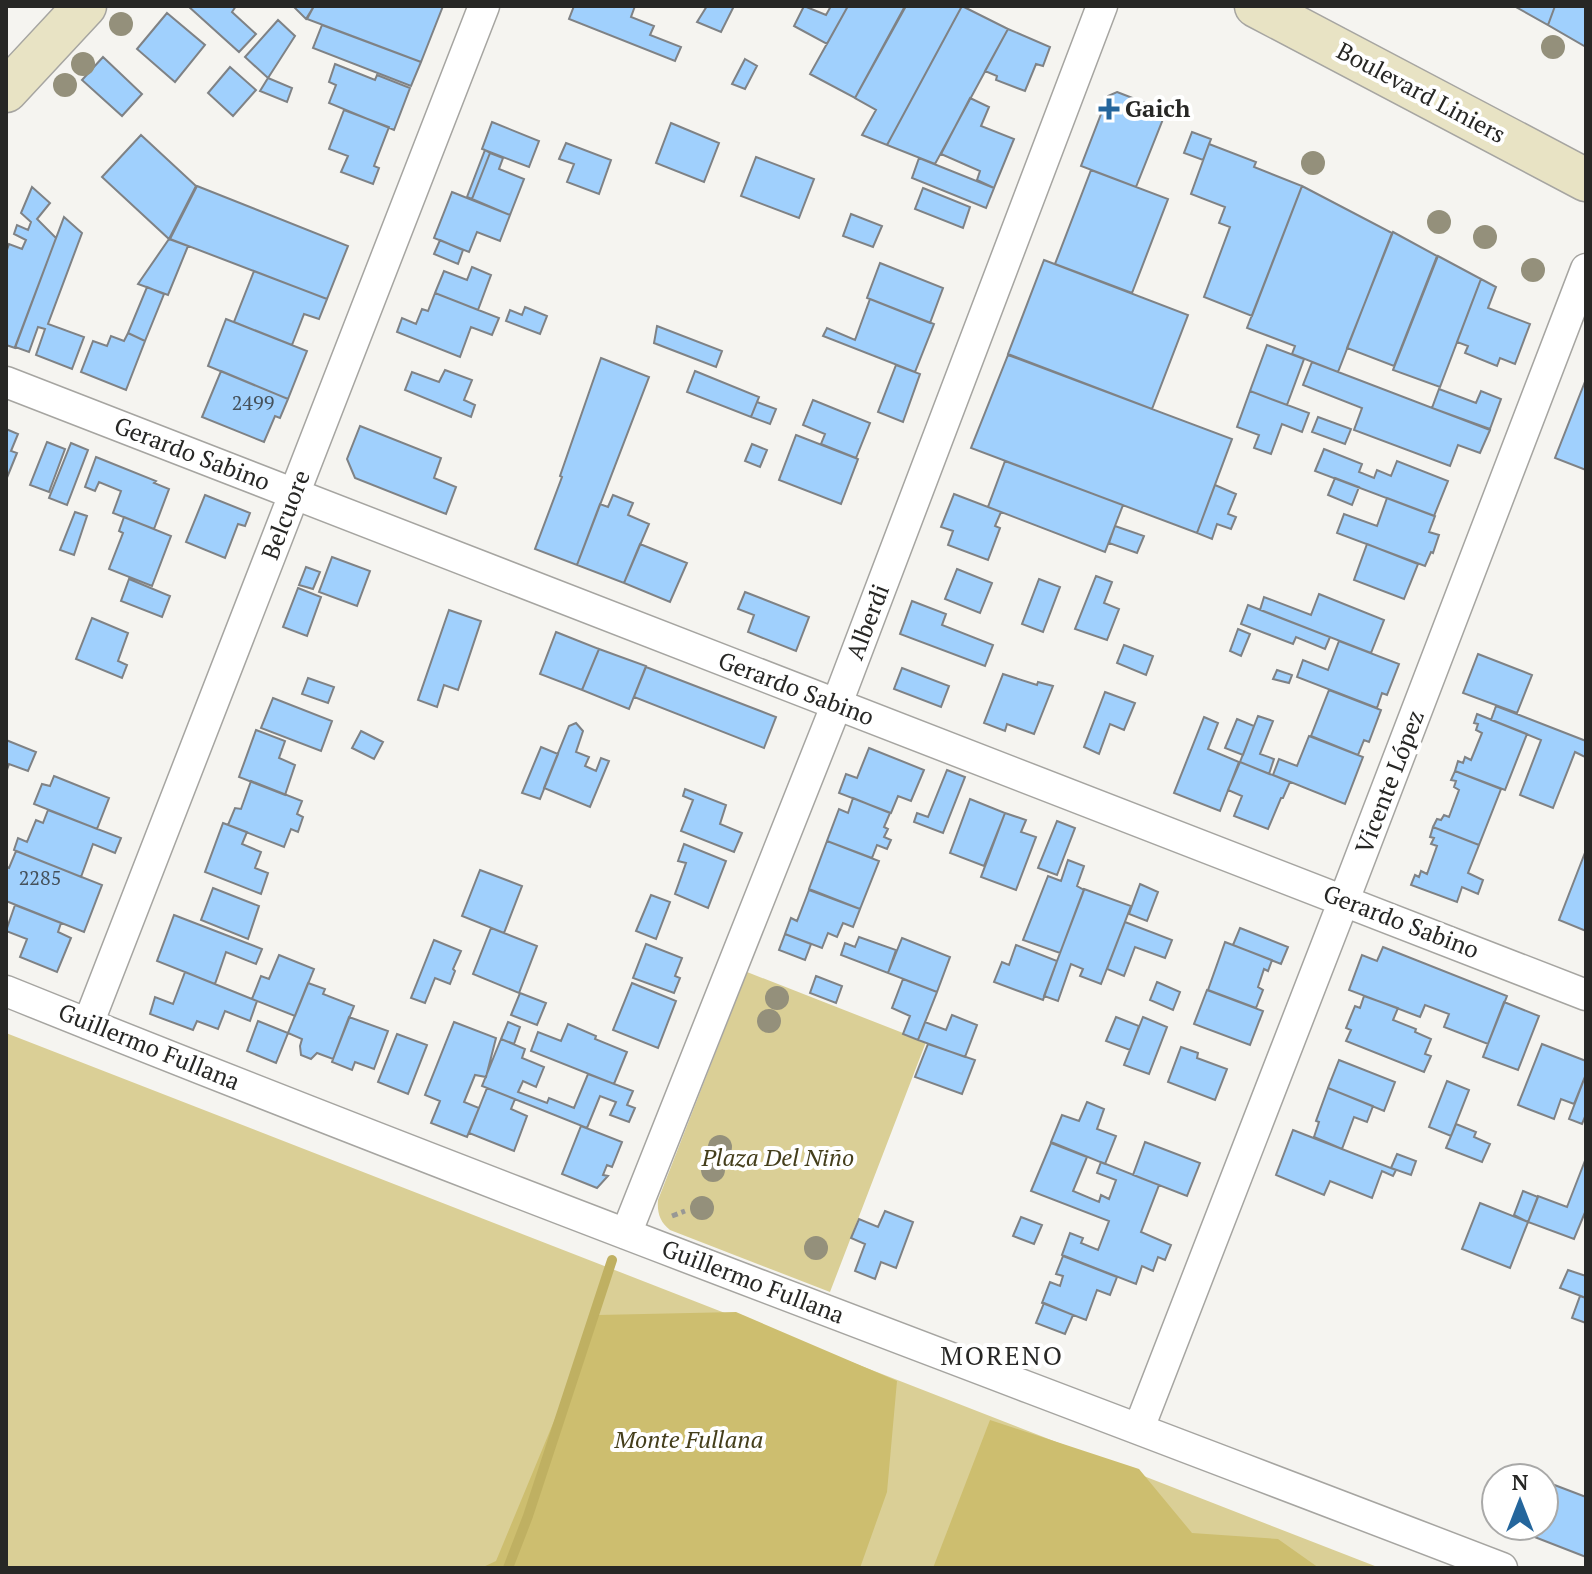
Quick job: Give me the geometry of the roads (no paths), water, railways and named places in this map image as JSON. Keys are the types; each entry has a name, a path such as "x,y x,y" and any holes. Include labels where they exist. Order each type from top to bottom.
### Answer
{"main road":[{"path":"6,91 85,6"},
{"name":"Boulevard Liniers","path":"1256,6 1586,180"}],"street":[{"name":"Belcuore","path":"88,1024 484,6"},
{"name":"Alberdi","path":"626,1234 836,706 1102,6"},
{"name":"Vicente López","path":"1139,1428 1586,269"},
{"name":"Gerardo Sabino","path":"6,382 1586,995"},
{"name":"Guillermo Fullana","path":"6,991 626,1234 1502,1568"}],"waterway":[{"path":"508,1568 612,1260"}],"place":[{"name":"Gaich","path":"1109,109"}],"district":[{"name":"MORENO","path":"1002,1356"}],"park label":[{"name":"Plaza Del Niño","path":"778,1158"},
{"name":"Monte Fullana","path":"689,1440"}]}
